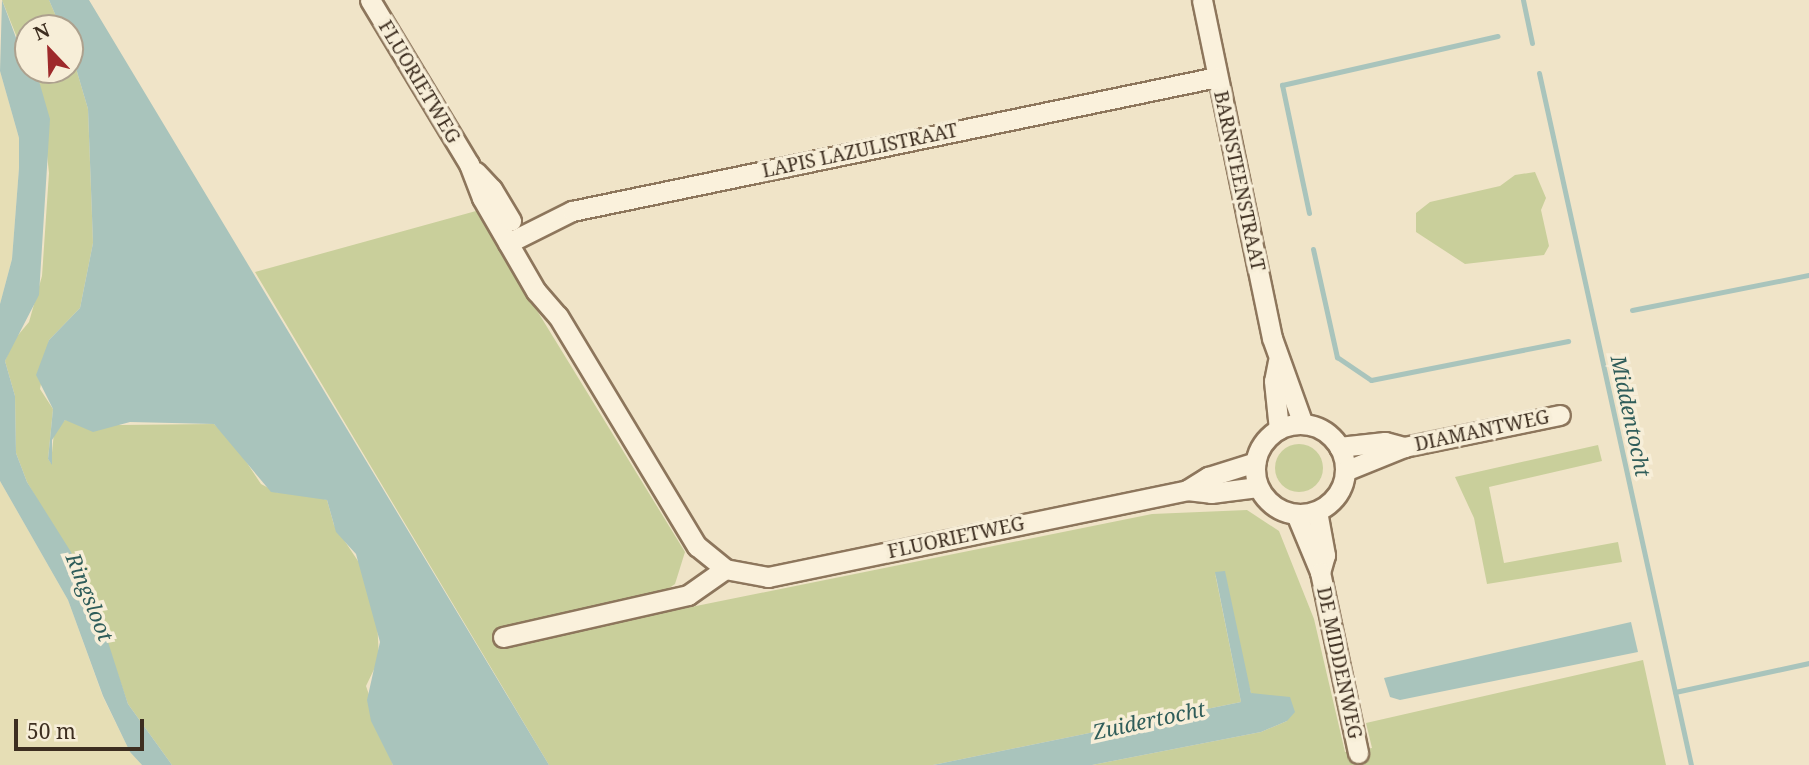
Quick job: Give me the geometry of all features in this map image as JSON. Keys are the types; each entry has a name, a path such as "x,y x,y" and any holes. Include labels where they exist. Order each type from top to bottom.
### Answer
{"street":[{"name":"FLUORIETWEG","path":"370,0 514,240 536,291 558,316 697,546 725,569 768,577 1187,490 1211,493 1258,487"},
{"name":"BARNSTEENSTRAAT","path":"1202,0 1278,361 1303,424"},
{"name":"LAPIS LAZULISTRAAT","path":"514,240 572,211 1217,76"},
{"name":"BARNSTEENSTRAAT","path":"1278,361 1274,381 1279,429"},
{"name":"DIAMANTWEG","path":"1345,471 1404,447 1560,415"},
{"path":"1303,424 1324,431 1339,447 1345,471 1334,499 1317,511 1296,514 1278,509 1258,487 1255,462 1260,449 1279,429 1303,424"},
{"name":"DIAMANTWEG","path":"1339,447 1385,442 1404,447"},
{"name":"FLUORIETWEG","path":"1187,490 1208,477 1255,462"},
{"name":"DE MIDDENWEG","path":"1317,511 1325,555 1320,572"},
{"name":"DE MIDDENWEG","path":"1296,514 1320,572 1358,754"},
{"path":"503,637 688,595 725,569"}],"shaded area":[{"path":"0,71 19,138 19,168 12,259 0,304"},
{"path":"0,481 68,600 103,697 130,752 142,765 0,765"}],"green space":[{"path":"2,0 49,0 55,14 14,14 14,30"},
{"path":"39,84 81,84 88,109 93,243 80,308 49,340 40,389 53,409 48,459 51,463 54,432 65,420 120,425 214,424 237,448 261,484 278,493 301,492 327,500 334,525 362,567 377,618 379,659 366,686 393,765 172,765 128,704 86,583 27,482 16,453 15,396 5,361 14,340 29,322 42,276 49,173"},
{"path":"1535,172 1546,198 1541,210 1549,246 1544,255 1465,264 1416,232 1416,213 1430,202 1500,186 1515,175"},
{"path":"476,211 685,552 675,584 659,595 495,629 498,646 1152,514 1247,510 1279,531 1314,619 1345,752 1372,748 1366,723 1643,660 1666,765 1092,765 1261,732 1287,721 1251,693 1215,573 1241,702 933,765 549,765 255,272"},
{"path":"1299,444 1308,445 1316,451 1322,459 1322,477 1316,485 1308,491 1299,492 1290,491 1282,485 1276,477 1275,468 1276,459 1282,451 1290,445"},
{"path":"1598,445 1602,461 1489,487 1504,563 1618,542 1622,562 1487,584 1474,518 1455,477"}],"water":[{"name":"Ringsloot","path":"2,0 14,32 14,84 40,84 50,119 39,295 5,361 15,396 16,453 27,482 71,552 97,608 128,704 172,765 142,765 130,752 103,696 68,600 0,481 0,304 12,259 19,138 0,71"},
{"path":"49,0 89,0 549,765 393,765 371,721 367,700 380,642 356,554 336,532 327,500 271,492 214,424 130,422 93,432 65,420 52,440 52,465 48,459 53,409 36,375 49,340 80,308 93,243 88,109 81,84 84,84 84,14 55,14"},
{"path":"1225,571 1251,693 1290,697 1295,712 1287,721 1261,732 1092,765 933,765 1241,702 1215,572"},
{"path":"1631,622 1638,652 1400,700 1390,697 1384,678"}],"waterway":[{"name":"Middentocht","path":"1523,0 1532,43"},
{"path":"1309,213 1282,85 1498,36"},
{"name":"Middentocht","path":"1539,73 1691,765"},
{"path":"1313,249 1337,357 1371,380 1568,341"},
{"path":"1632,310 1809,275"},
{"path":"1675,692 1809,663"}],"water label":[{"name":"Zuidertocht","path":"1149,720"}]}
